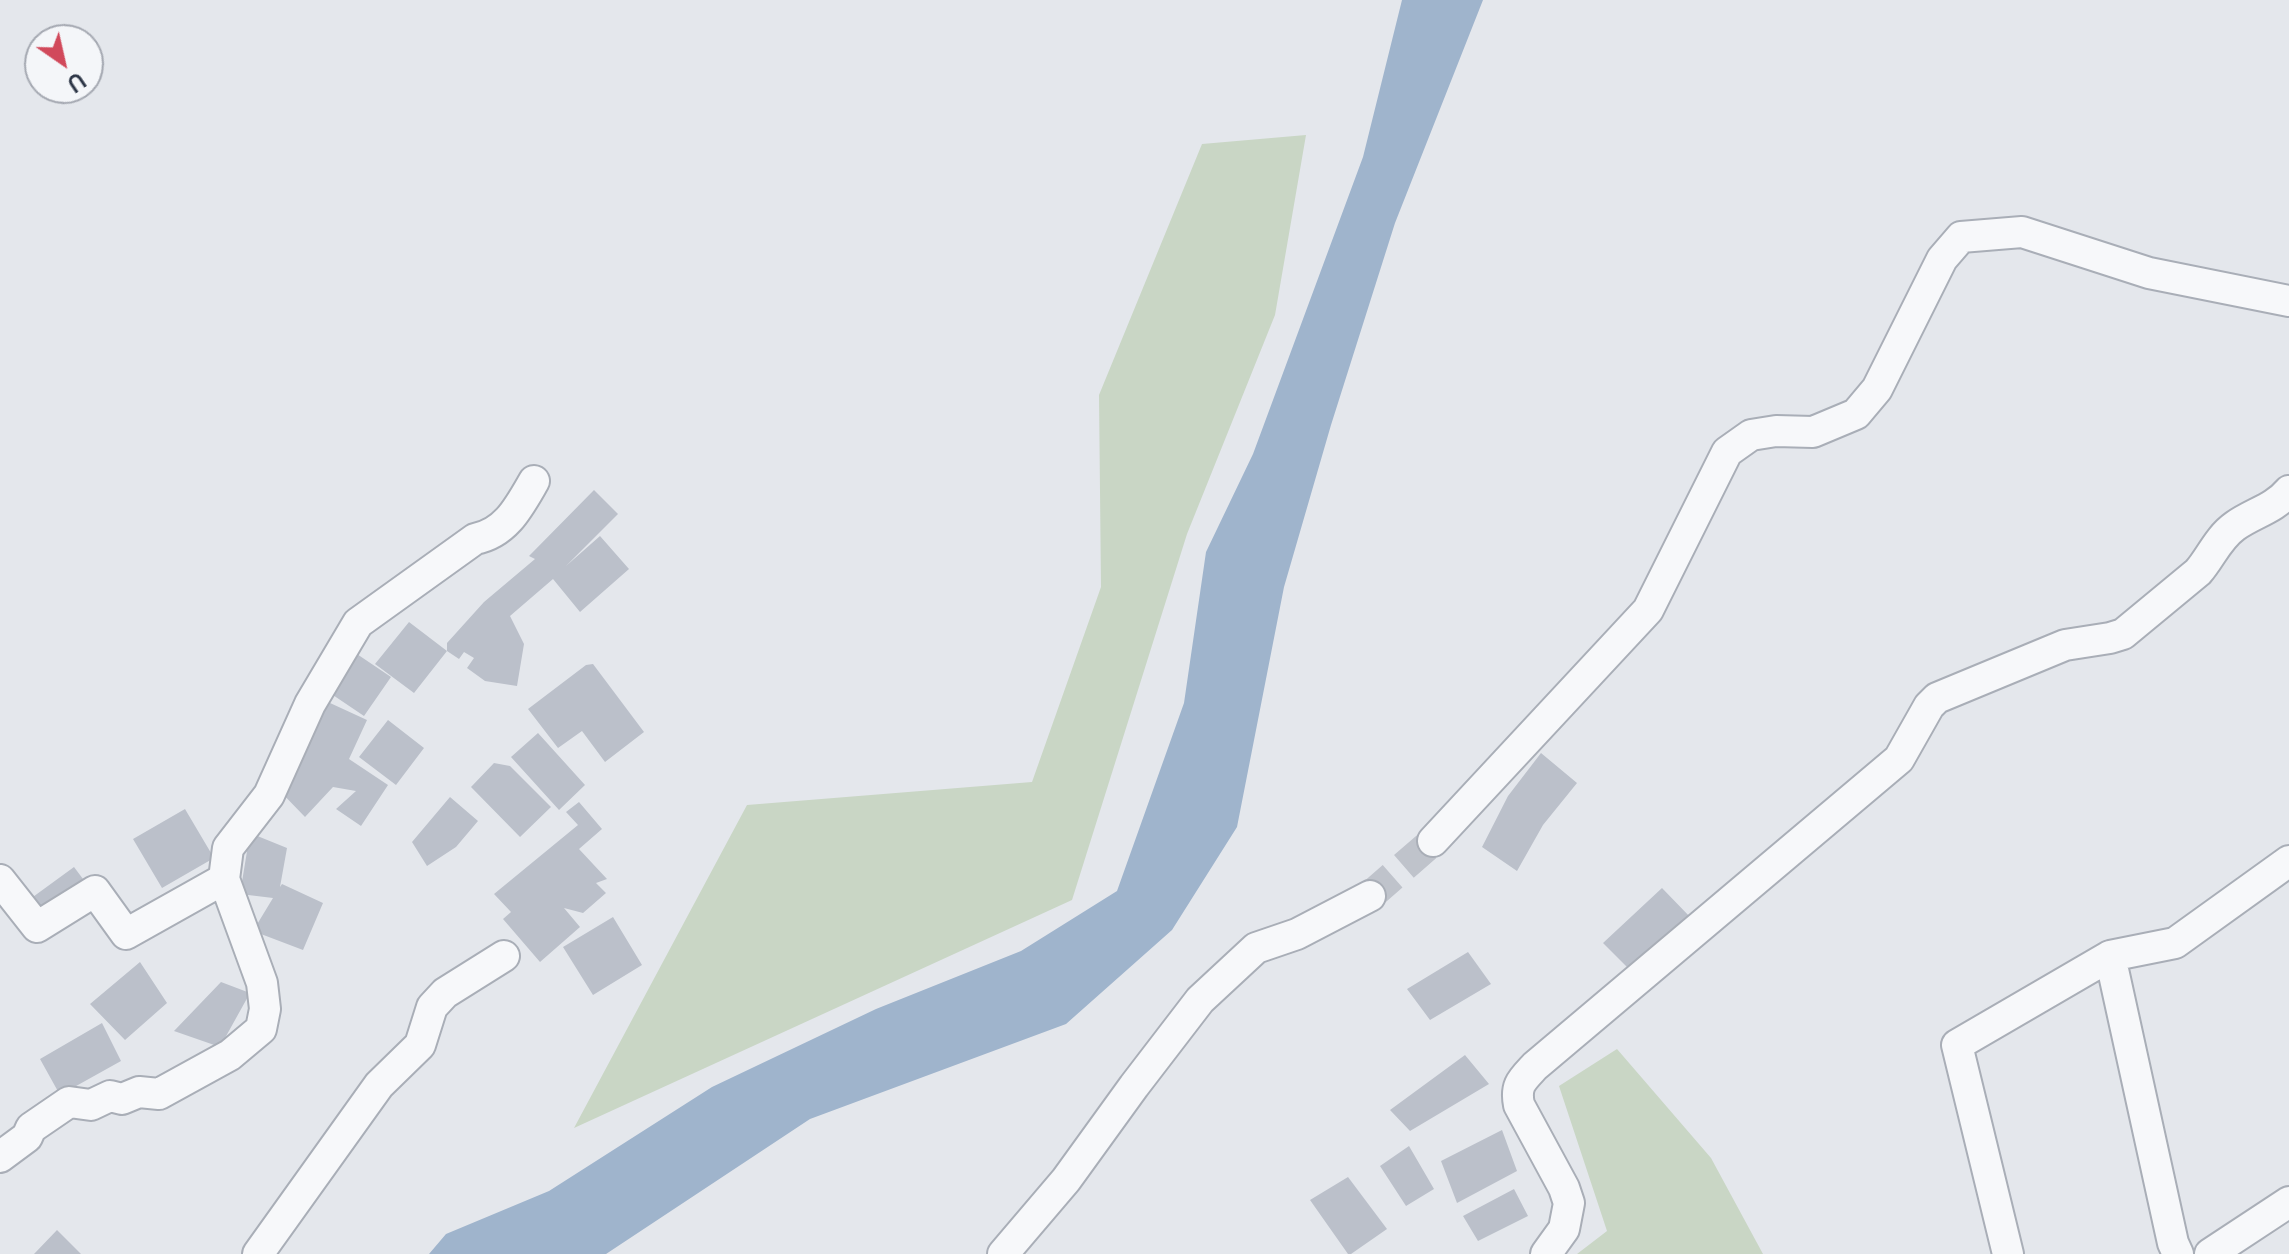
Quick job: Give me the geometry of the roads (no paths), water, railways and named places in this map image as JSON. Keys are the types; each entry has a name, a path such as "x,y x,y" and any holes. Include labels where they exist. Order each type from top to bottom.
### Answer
{"street":[{"path":"1433,841 1648,610 1727,452 1751,435 1776,431 1813,432 1856,414 1877,389 1942,259 1961,237 2022,232 2149,273 2289,301"},
{"path":"0,1157 27,1137 31,1128 69,1102 91,1105 110,1096 122,1099 139,1092 159,1094 230,1055 261,1029 265,1009 262,983 224,879 228,848 269,795 310,704 358,623 475,539 490,536 515,513 534,481"},
{"path":"1546,1254 1564,1229 1569,1203 1519,1105 1516,1092 1521,1081 1535,1066 1899,759 1924,713 1937,698 2065,645 2123,634 2198,572 2215,546 2235,526 2268,509 2289,491"},
{"path":"2008,1254 1957,1045 2110,956 2175,943 2289,861"},
{"path":"0,880 37,927 95,891 126,934 224,879"},
{"path":"1003,1254 1066,1180 1200,1000 1256,948 1297,934 1370,896"},
{"path":"258,1254 379,1085 420,1045 432,1007 445,993 504,956"},
{"path":"2110,956 2173,1243 2178,1254"},
{"path":"2210,1254 2289,1202"}],"water":[{"path":"1402,0 1483,0 1395,223 1331,425 1284,587 1237,827 1172,930 1066,1024 810,1119 606,1254 429,1254 446,1234 549,1191 712,1087 876,1009 1021,951 1117,891 1184,703 1206,552 1253,454 1363,157"}],"tunnel":[{"path":"1370,896 1433,841"}]}
